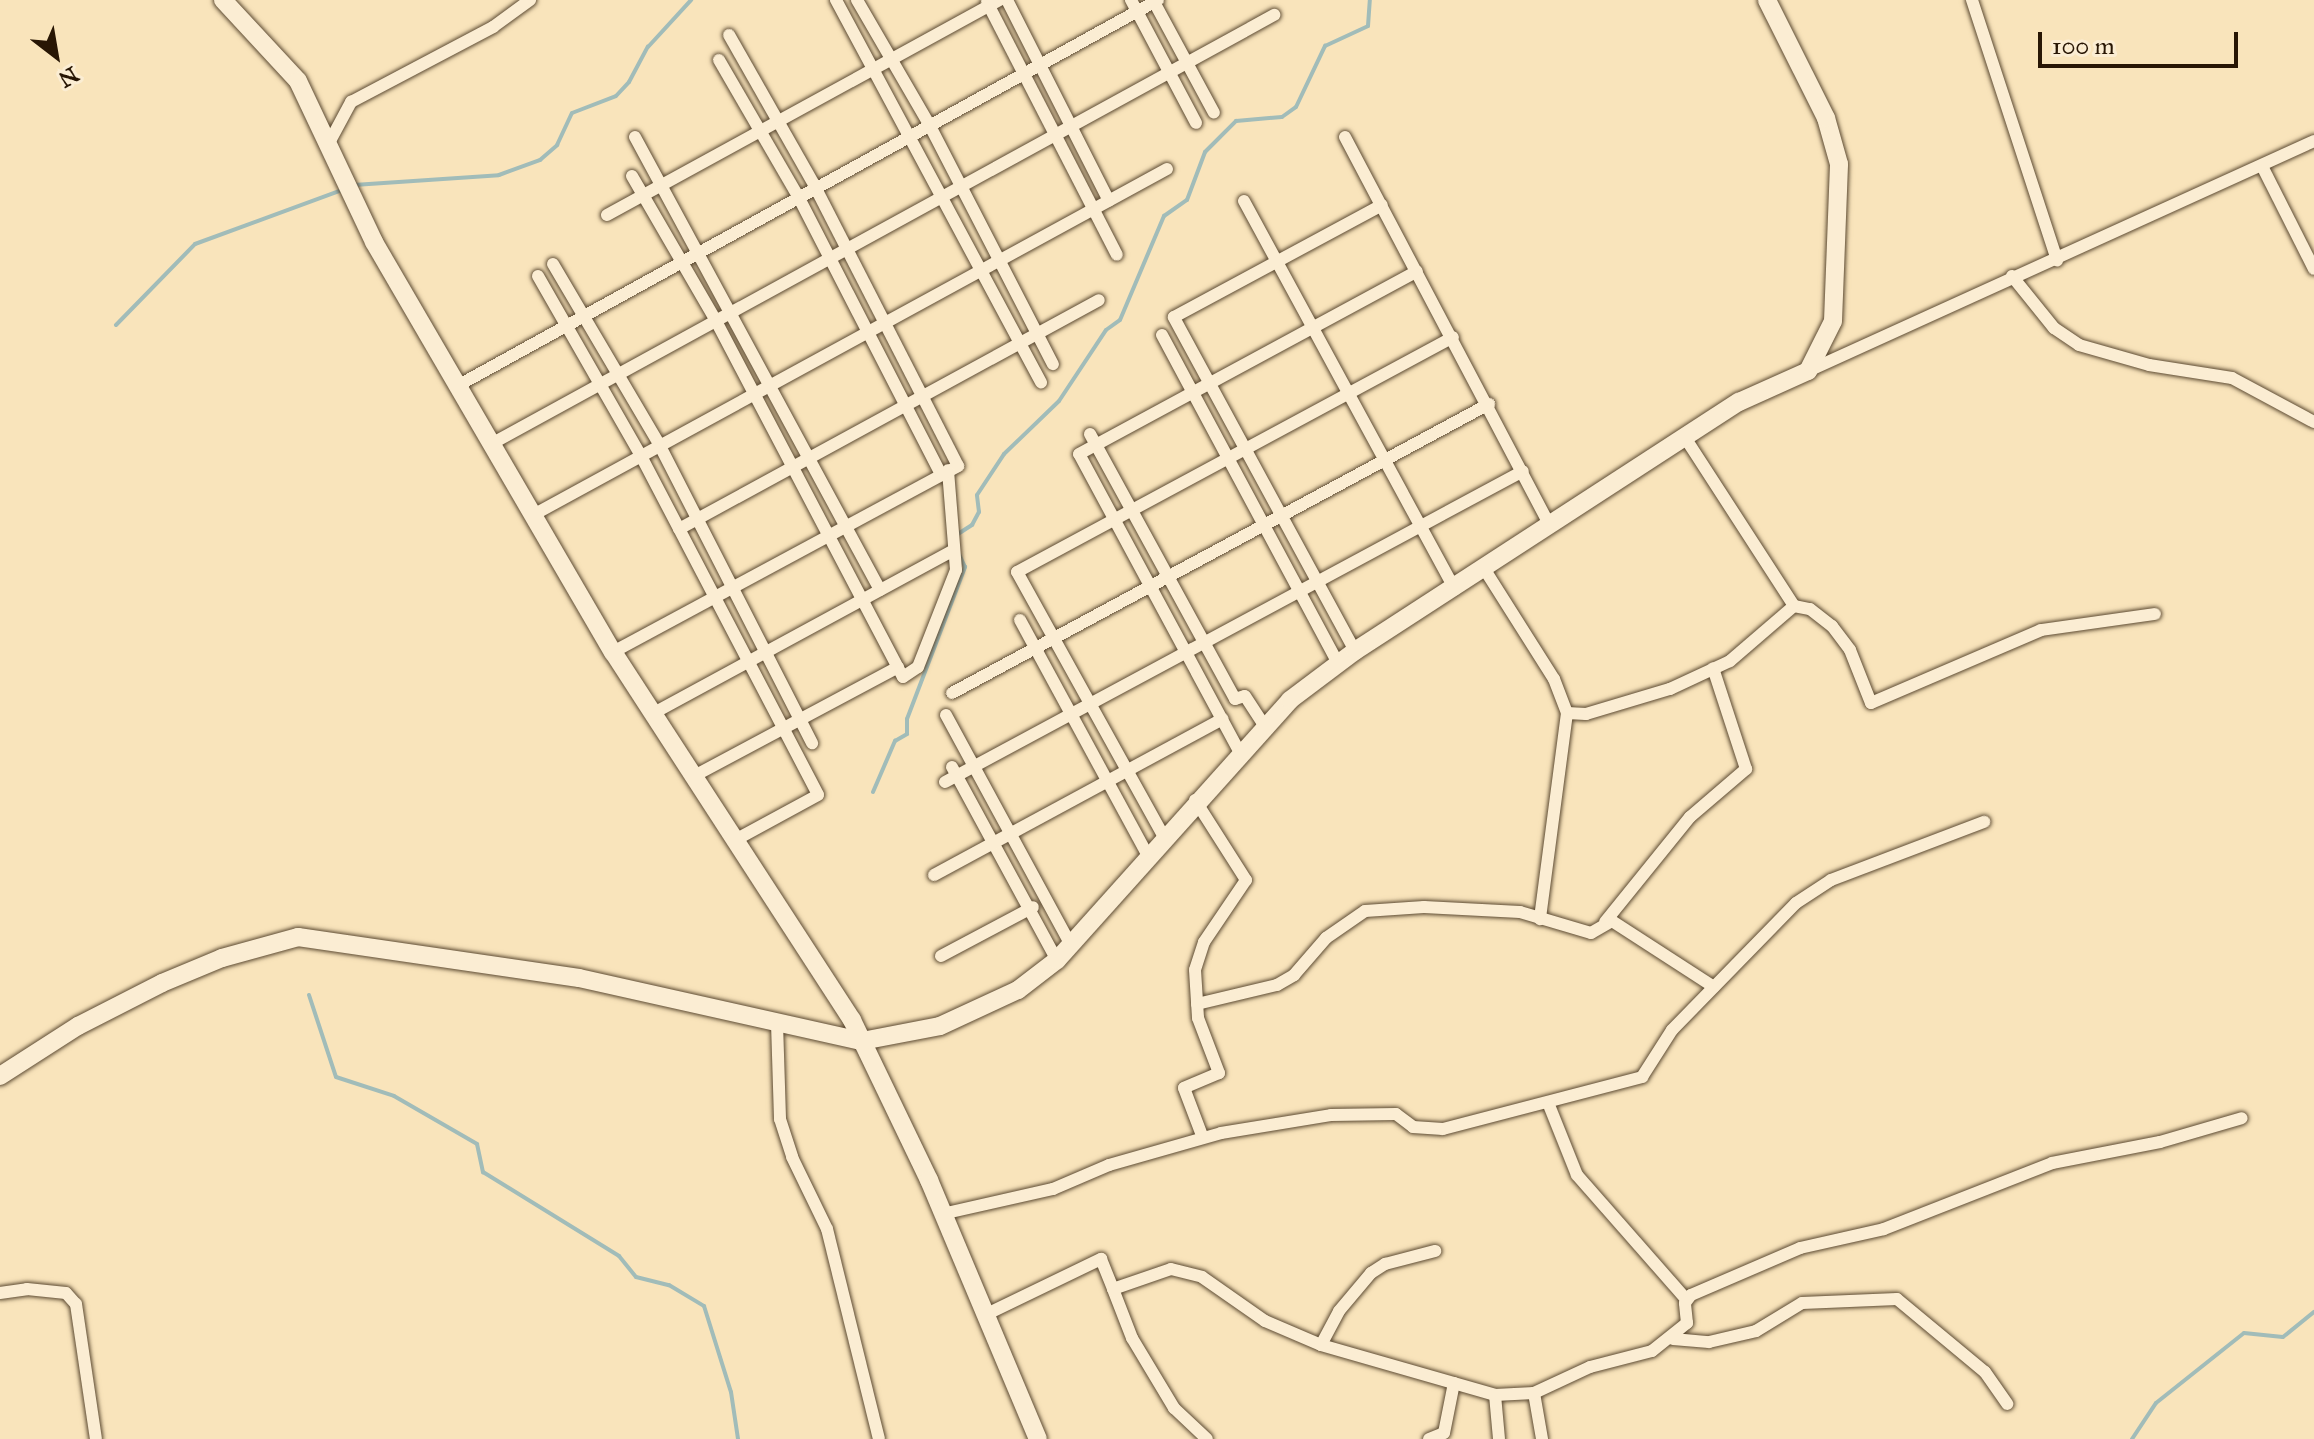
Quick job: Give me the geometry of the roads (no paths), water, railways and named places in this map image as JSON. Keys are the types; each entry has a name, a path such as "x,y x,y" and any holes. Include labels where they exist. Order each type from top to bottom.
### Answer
{"street":[{"path":"223,0 298,81 374,242 613,652 696,775 862,1041 987,1314 1038,1439"},
{"path":"329,143 351,102 493,27 530,0"},
{"path":"1007,0 1043,63 1109,201"},
{"path":"1767,0 1826,118 1839,164 1833,321 1808,371"},
{"path":"1972,0 2057,260"},
{"path":"1041,382 839,6 860,1 930,126 1053,364"},
{"path":"459,385 1024,74 1134,6 1155,1 1214,113"},
{"path":"607,215 991,2 1024,74 1117,255"},
{"path":"1134,6 1196,123"},
{"path":"493,443 1274,15"},
{"path":"613,652 828,533 958,466 816,188 729,35"},
{"path":"632,176 716,321 903,677 918,667 956,570 944,471 906,406 799,198 719,60"},
{"path":"635,137 700,252 880,590"},
{"path":"1345,137 1489,404 1550,526"},
{"path":"0,1076 78,1026 162,983 222,958 298,937 579,978 862,1041 940,1026 990,1006 1057,960 1264,725 1355,651 1485,570 1739,402 2012,276 2057,260 2263,168 2314,141"},
{"path":"2263,168 2314,269"},
{"path":"535,514 1167,169"},
{"path":"1244,201 1455,589"},
{"path":"1355,651 1174,317 1382,205"},
{"path":"553,264 660,446 812,743"},
{"path":"1239,751 1079,454 1093,439 1193,393 1417,271"},
{"path":"538,276 641,456 818,795 735,840"},
{"path":"2012,276 2054,328 2079,345 2149,365 2232,378 2314,422"},
{"path":"679,529 1099,300"},
{"path":"1162,335 1338,663"},
{"path":"1164,837 1017,572 1453,337"},
{"path":"952,693 1489,404"},
{"path":"1093,439 1235,699 1245,696 1264,725"},
{"path":"1686,439 1794,606 1810,609 1832,626 1850,650 1871,703 2041,630 2155,614"},
{"path":"1057,960 993,843 951,775 974,767 1523,471"},
{"path":"652,714 952,551"},
{"path":"1485,570 1554,679 1567,713 1540,919"},
{"path":"1567,713 1586,714 1670,689 1713,668 1794,606"},
{"path":"1020,620 1148,856"},
{"path":"696,775 898,667"},
{"path":"1197,1004 1277,985 1294,975 1326,938 1365,911 1424,907 1520,912 1591,933 1605,922 1690,817 1746,769 1713,668"},
{"path":"946,715 1071,945"},
{"path":"934,875 1222,719"},
{"path":"1195,800 1246,880 1204,942 1195,970 1197,1004 1208,1055 1219,1073 1184,1088 1203,1138"},
{"path":"942,1214 1053,1189 1109,1165 1203,1138 1331,1115 1396,1114 1413,1127 1443,1129 1549,1105 1642,1077 1672,1030 1796,903 1831,880 1984,822"},
{"path":"941,956 1046,899"},
{"path":"1605,922 1612,921 1714,987"},
{"path":"777,1023 780,1119 792,1157 827,1229 879,1439"},
{"path":"1549,1105 1577,1175 1686,1299 1687,1323 1673,1339"},
{"path":"1686,1299 1800,1248 1884,1229 2052,1163 2160,1142 2242,1118"},
{"path":"1321,1345 1339,1311 1371,1273 1385,1264 1435,1251"},
{"path":"987,1314 1101,1259 1132,1338 1174,1408 1207,1439"},
{"path":"1113,1289 1171,1269 1202,1277 1265,1321 1321,1345 1495,1395 1534,1393 1673,1339 1709,1342 1756,1331 1802,1303 1897,1299 1985,1372 2007,1404"},
{"path":"0,1293 66,1293 76,1304 96,1439"},
{"path":"1429,1439 1444,1433 1454,1383"},
{"path":"1534,1393 1542,1439"},
{"path":"1495,1395 1499,1439"}],"waterway":[{"path":"354,185 499,175 540,160 557,145 572,113 616,96 629,82 648,47 691,0"},
{"path":"958,534 972,525 979,512 977,495 1004,454 1059,401 1106,330 1120,320 1164,216 1187,200 1205,152 1236,121 1282,117 1296,107 1325,46 1368,26 1370,0"},
{"path":"116,325 195,244 342,190"},
{"path":"873,792 895,741 907,734 907,719 965,567 959,554"},
{"path":"309,995 336,1077 394,1096 477,1144 483,1172 619,1256 636,1277 669,1285 704,1306 731,1392 738,1439"},
{"path":"2132,1439 2156,1403 2244,1333 2283,1337 2314,1312"}]}
